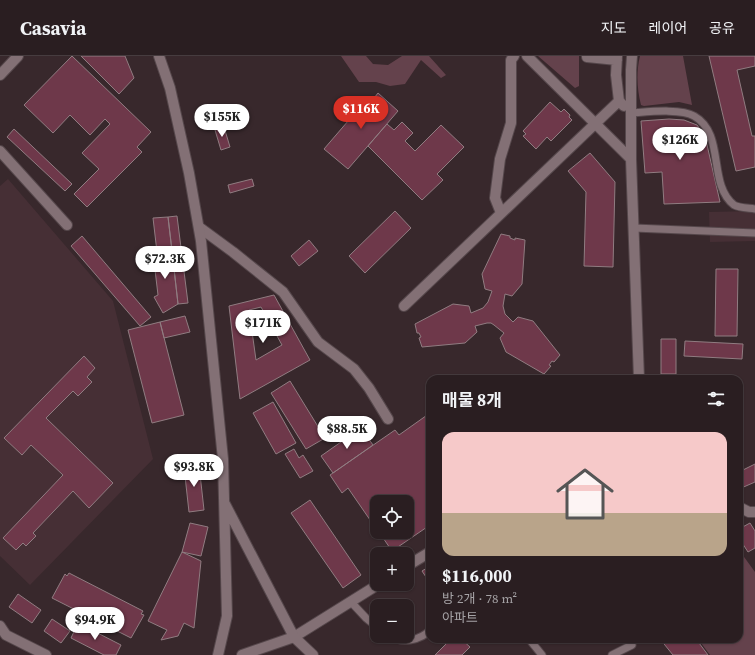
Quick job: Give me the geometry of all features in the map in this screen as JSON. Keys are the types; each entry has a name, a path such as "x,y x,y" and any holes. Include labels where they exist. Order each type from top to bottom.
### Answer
{"street":[{"path":"0,74 18,56"},
{"path":"159,56 170,88 188,165 199,227 223,459 227,616 218,655"},
{"path":"501,213 496,198 500,159 511,123 511,60 514,56"},
{"path":"527,56 631,159"},
{"path":"587,56 617,58 616,75 619,101 631,113"},
{"path":"632,56 631,159 639,375"},
{"path":"404,306 619,101"},
{"path":"0,151 67,225"},
{"path":"199,227 283,292 318,342 354,369 369,388 388,419"},
{"path":"224,502 294,637 313,655"},
{"path":"743,509 749,512 755,512"},
{"path":"414,562 426,554"},
{"path":"242,655 294,637 370,590"},
{"path":"0,626 6,635 46,655"}],"lane":[{"path":"631,113 671,111 694,115 706,126 712,143 723,192 735,206 755,210"},
{"path":"634,228 755,233"},
{"path":"350,602 370,621"},
{"path":"414,640 426,634"},
{"path":"532,643 542,655"},
{"path":"612,655 632,645 631,643"}],"shaded area":[{"path":"341,56 366,56 373,64 388,65 402,56 429,56 446,75 441,78 421,60 405,84 390,86 376,82 359,82"},
{"path":"538,56 579,56 579,86 575,88"},
{"path":"640,56 683,56 692,105 679,102 644,106 641,105 638,80"},
{"path":"8,179 113,301 153,459 30,585 0,556 0,186"},
{"path":"755,211 755,241 710,242 709,212"},
{"path":"743,556 755,572 755,655 710,655 701,643 743,643"}],"building":[{"path":"72,56 151,132 137,147 142,152 87,207 74,194 99,169 82,153 110,124 105,119 90,135 70,115 53,133 24,105"},
{"path":"81,56 125,56 134,78 119,94"},
{"path":"709,56 755,56 755,66 737,70 752,136 755,136 755,167 736,171"},
{"path":"378,93 398,111 348,169 324,149 367,99 371,102"},
{"path":"550,102 561,112 564,109 570,115 569,117 572,120 551,141 547,137 536,149 523,136 526,134 523,131"},
{"path":"669,119 684,120 697,125 705,136 720,202 664,204 662,172 645,173 641,121"},
{"path":"402,122 413,133 405,141 415,151 441,125 464,147 437,174 443,180 422,200 368,146 387,124 394,130"},
{"path":"224,127 230,147 221,150 215,130"},
{"path":"14,129 72,184 65,191 7,137"},
{"path":"590,153 615,182 613,267 584,266 586,192 568,171"},
{"path":"252,179 254,186 230,193 228,185"},
{"path":"395,211 411,228 365,273 349,256"},
{"path":"177,216 188,303 178,304 168,217"},
{"path":"168,217 172,250 157,252 153,218"},
{"path":"501,234 510,236 510,238 515,240 515,238 525,240 522,284 512,296 505,294 503,306 505,314 513,322 518,317 533,321 560,355 554,362 552,361 549,365 551,366 544,374 506,352 500,338 504,333 491,323 475,326 477,332 465,343 422,347 419,338 421,337 419,333 417,333 415,324 453,304 469,306 471,313 483,308 488,302 492,291 485,289 482,274"},
{"path":"82,236 151,317 140,326 71,246"},
{"path":"309,240 318,251 299,266 291,256"},
{"path":"172,250 178,304 163,313 154,297 158,295 153,253"},
{"path":"716,269 738,269 737,336 715,336"},
{"path":"274,295 310,360 240,399 229,306","holes":["261,307 282,345 256,360 249,310"]},
{"path":"185,316 190,332 164,338 160,322"},
{"path":"160,322 184,415 152,423 128,330"},
{"path":"661,339 676,339 676,374 661,374"},
{"path":"685,341 743,344 742,359 684,356"},
{"path":"84,356 95,368 87,377 92,382 78,396 73,391 46,418 113,483 89,508 73,491 33,533 36,536 26,546 23,543 16,550 3,538 63,475 31,445 22,455 4,438"},
{"path":"290,381 325,438 306,449 271,393"},
{"path":"273,402 296,443 276,454 253,413"},
{"path":"426,416 426,528 414,536 414,495 370,495 370,520 348,488 342,493 330,475 395,430 399,435"},
{"path":"361,428 373,445 333,473 321,456"},
{"path":"294,449 299,458 303,455 313,471 300,478 285,454"},
{"path":"755,464 755,482 743,487 743,470"},
{"path":"199,465 204,510 189,512 184,467"},
{"path":"310,500 361,575 343,588 291,513"},
{"path":"190,523 208,527 201,556 182,552"},
{"path":"750,523 755,531 755,548 748,552 743,544 743,527"},
{"path":"384,539 410,539 398,547 389,547"},
{"path":"182,552 201,561 194,628 184,623 178,636 161,640 167,630 148,621"},
{"path":"426,568 426,577 422,571"},
{"path":"69,573 143,611 141,614 144,615 131,638 52,598 65,574 67,576"},
{"path":"18,594 41,610 32,623 9,607"},
{"path":"52,619 70,631 61,643 44,631"},
{"path":"78,623 121,645 116,655 104,655 71,638"},
{"path":"447,643 466,643 470,647 462,655 435,655"},
{"path":"663,643 699,643 708,655 673,655"}]}
